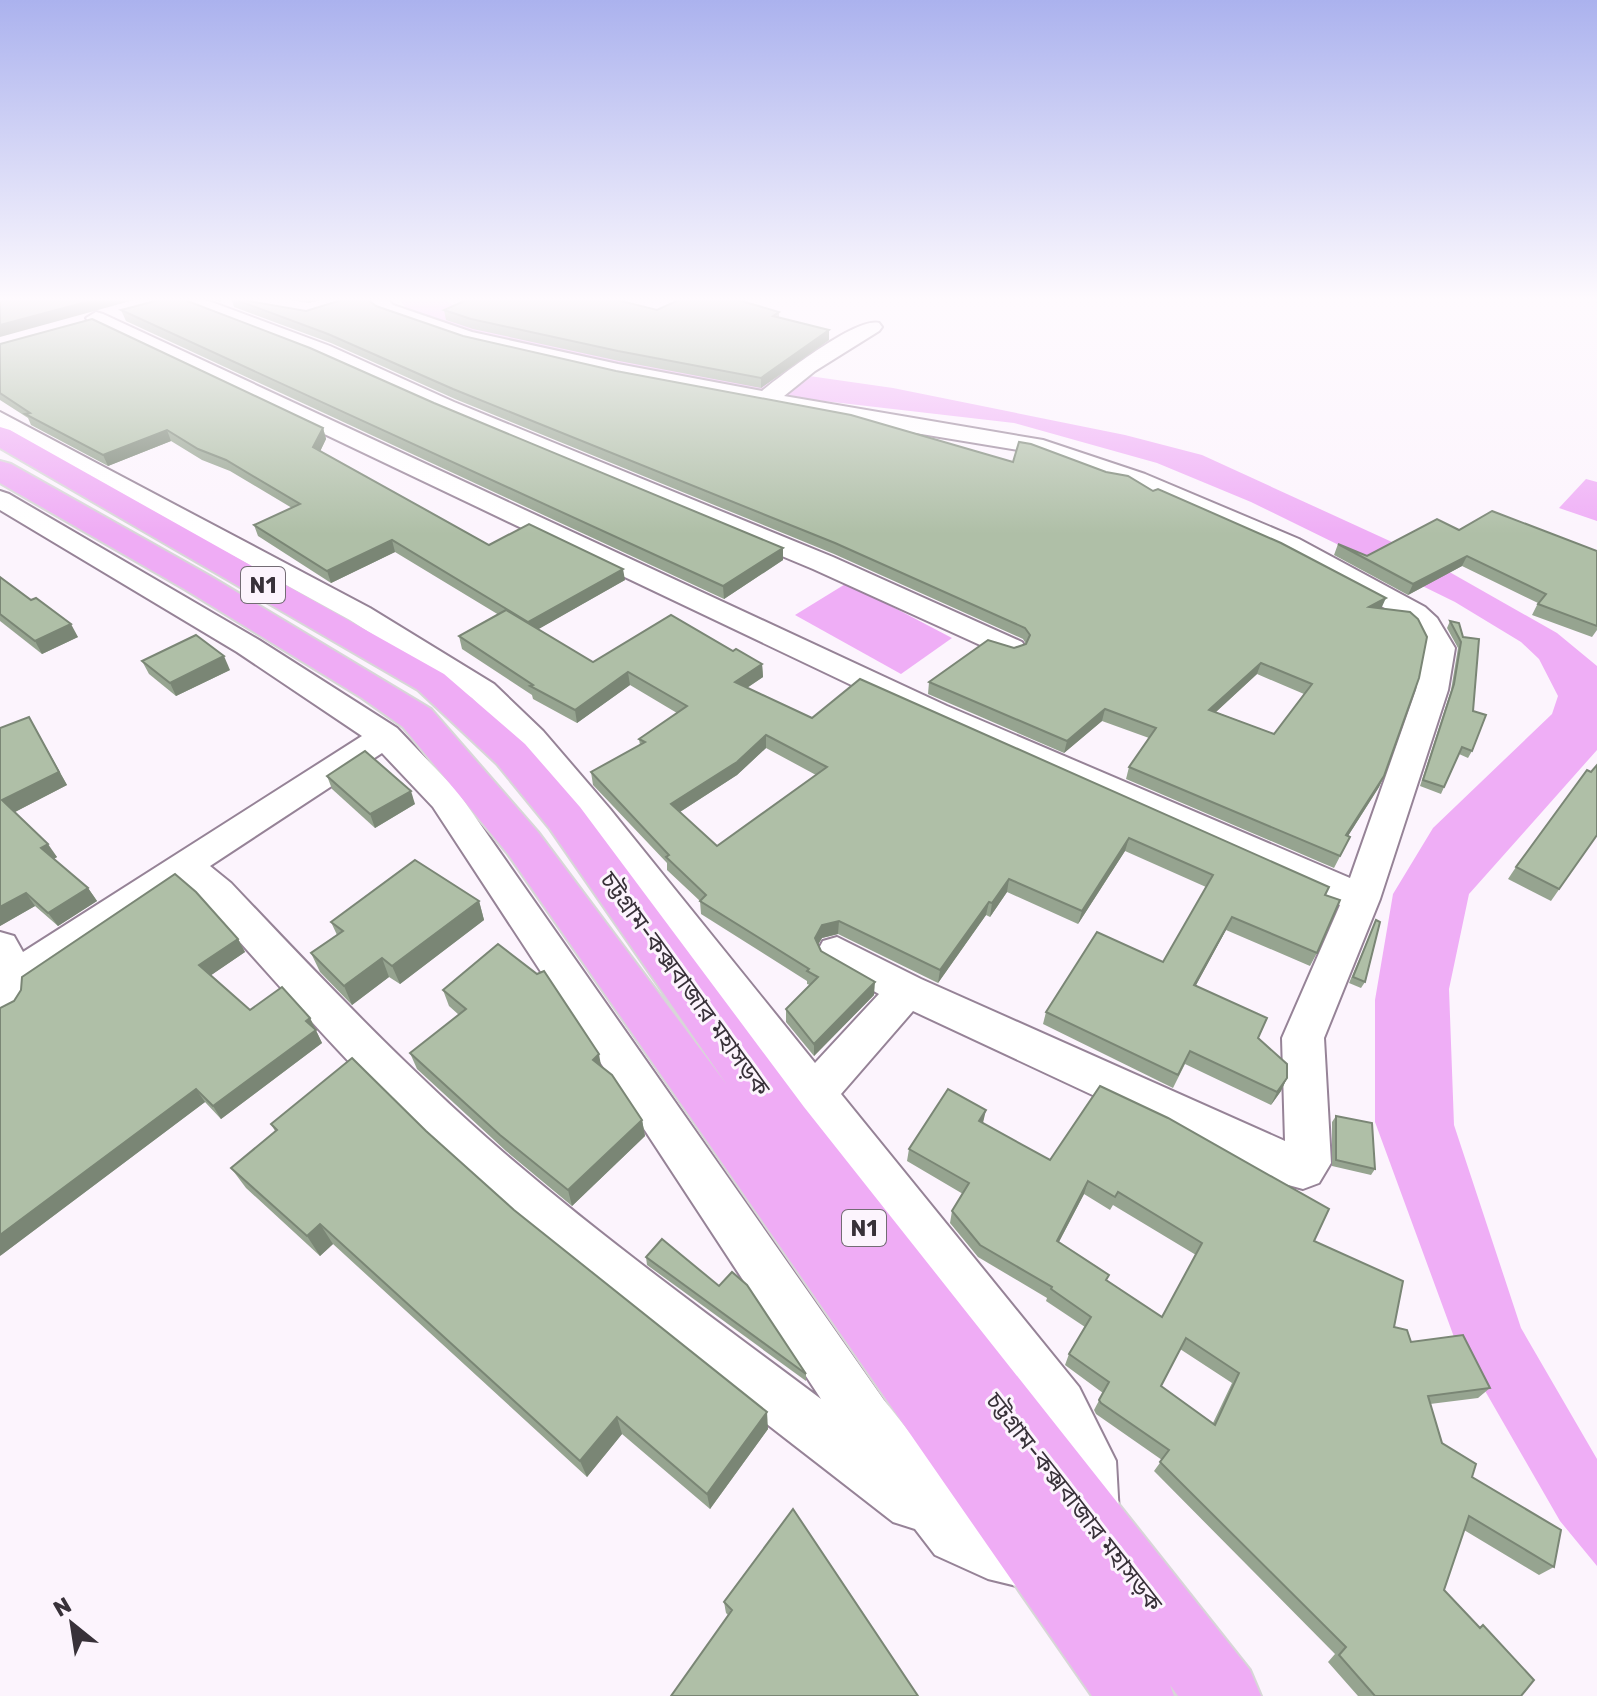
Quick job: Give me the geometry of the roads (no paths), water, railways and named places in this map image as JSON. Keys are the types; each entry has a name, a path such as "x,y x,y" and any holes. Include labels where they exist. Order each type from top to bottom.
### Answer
{"highway":[{"name":"চট্টগ্রাম-কক্সবাজার মহাসড়ক","path":"0,436 431,682 511,754 658,920 706,983 822,1173 1224,1696"},
{"name":"চট্টগ্রাম-কক্সবাজার মহাসড়ক","path":"0,470 198,583 417,718 523,843 526,882 604,993 1041,1563 1137,1696"}],"street":[{"path":"225,376 936,713 1361,899"},
{"path":"378,376 823,563 1011,648"},
{"path":"649,376 1048,450 1136,479 1289,545 1415,613 1427,624 1440,648 1432,690 1361,899 1303,1038 1308,1163 1303,1168 1297,1168 907,990 837,952"},
{"path":"769,396 794,376"},
{"path":"0,419 360,614 483,691 531,739 598,818 658,920"},
{"path":"0,499 248,646 385,736 526,882"},
{"path":"3,979 385,736"},
{"path":"184,865 218,893 361,1048 488,1168 662,1311 955,1535 988,1551 1041,1563 1091,1521 1089,1461 1060,1406 814,1094 706,983"},
{"path":"814,1094 907,990"},
{"path":"604,993 865,1419 955,1535"}]}
